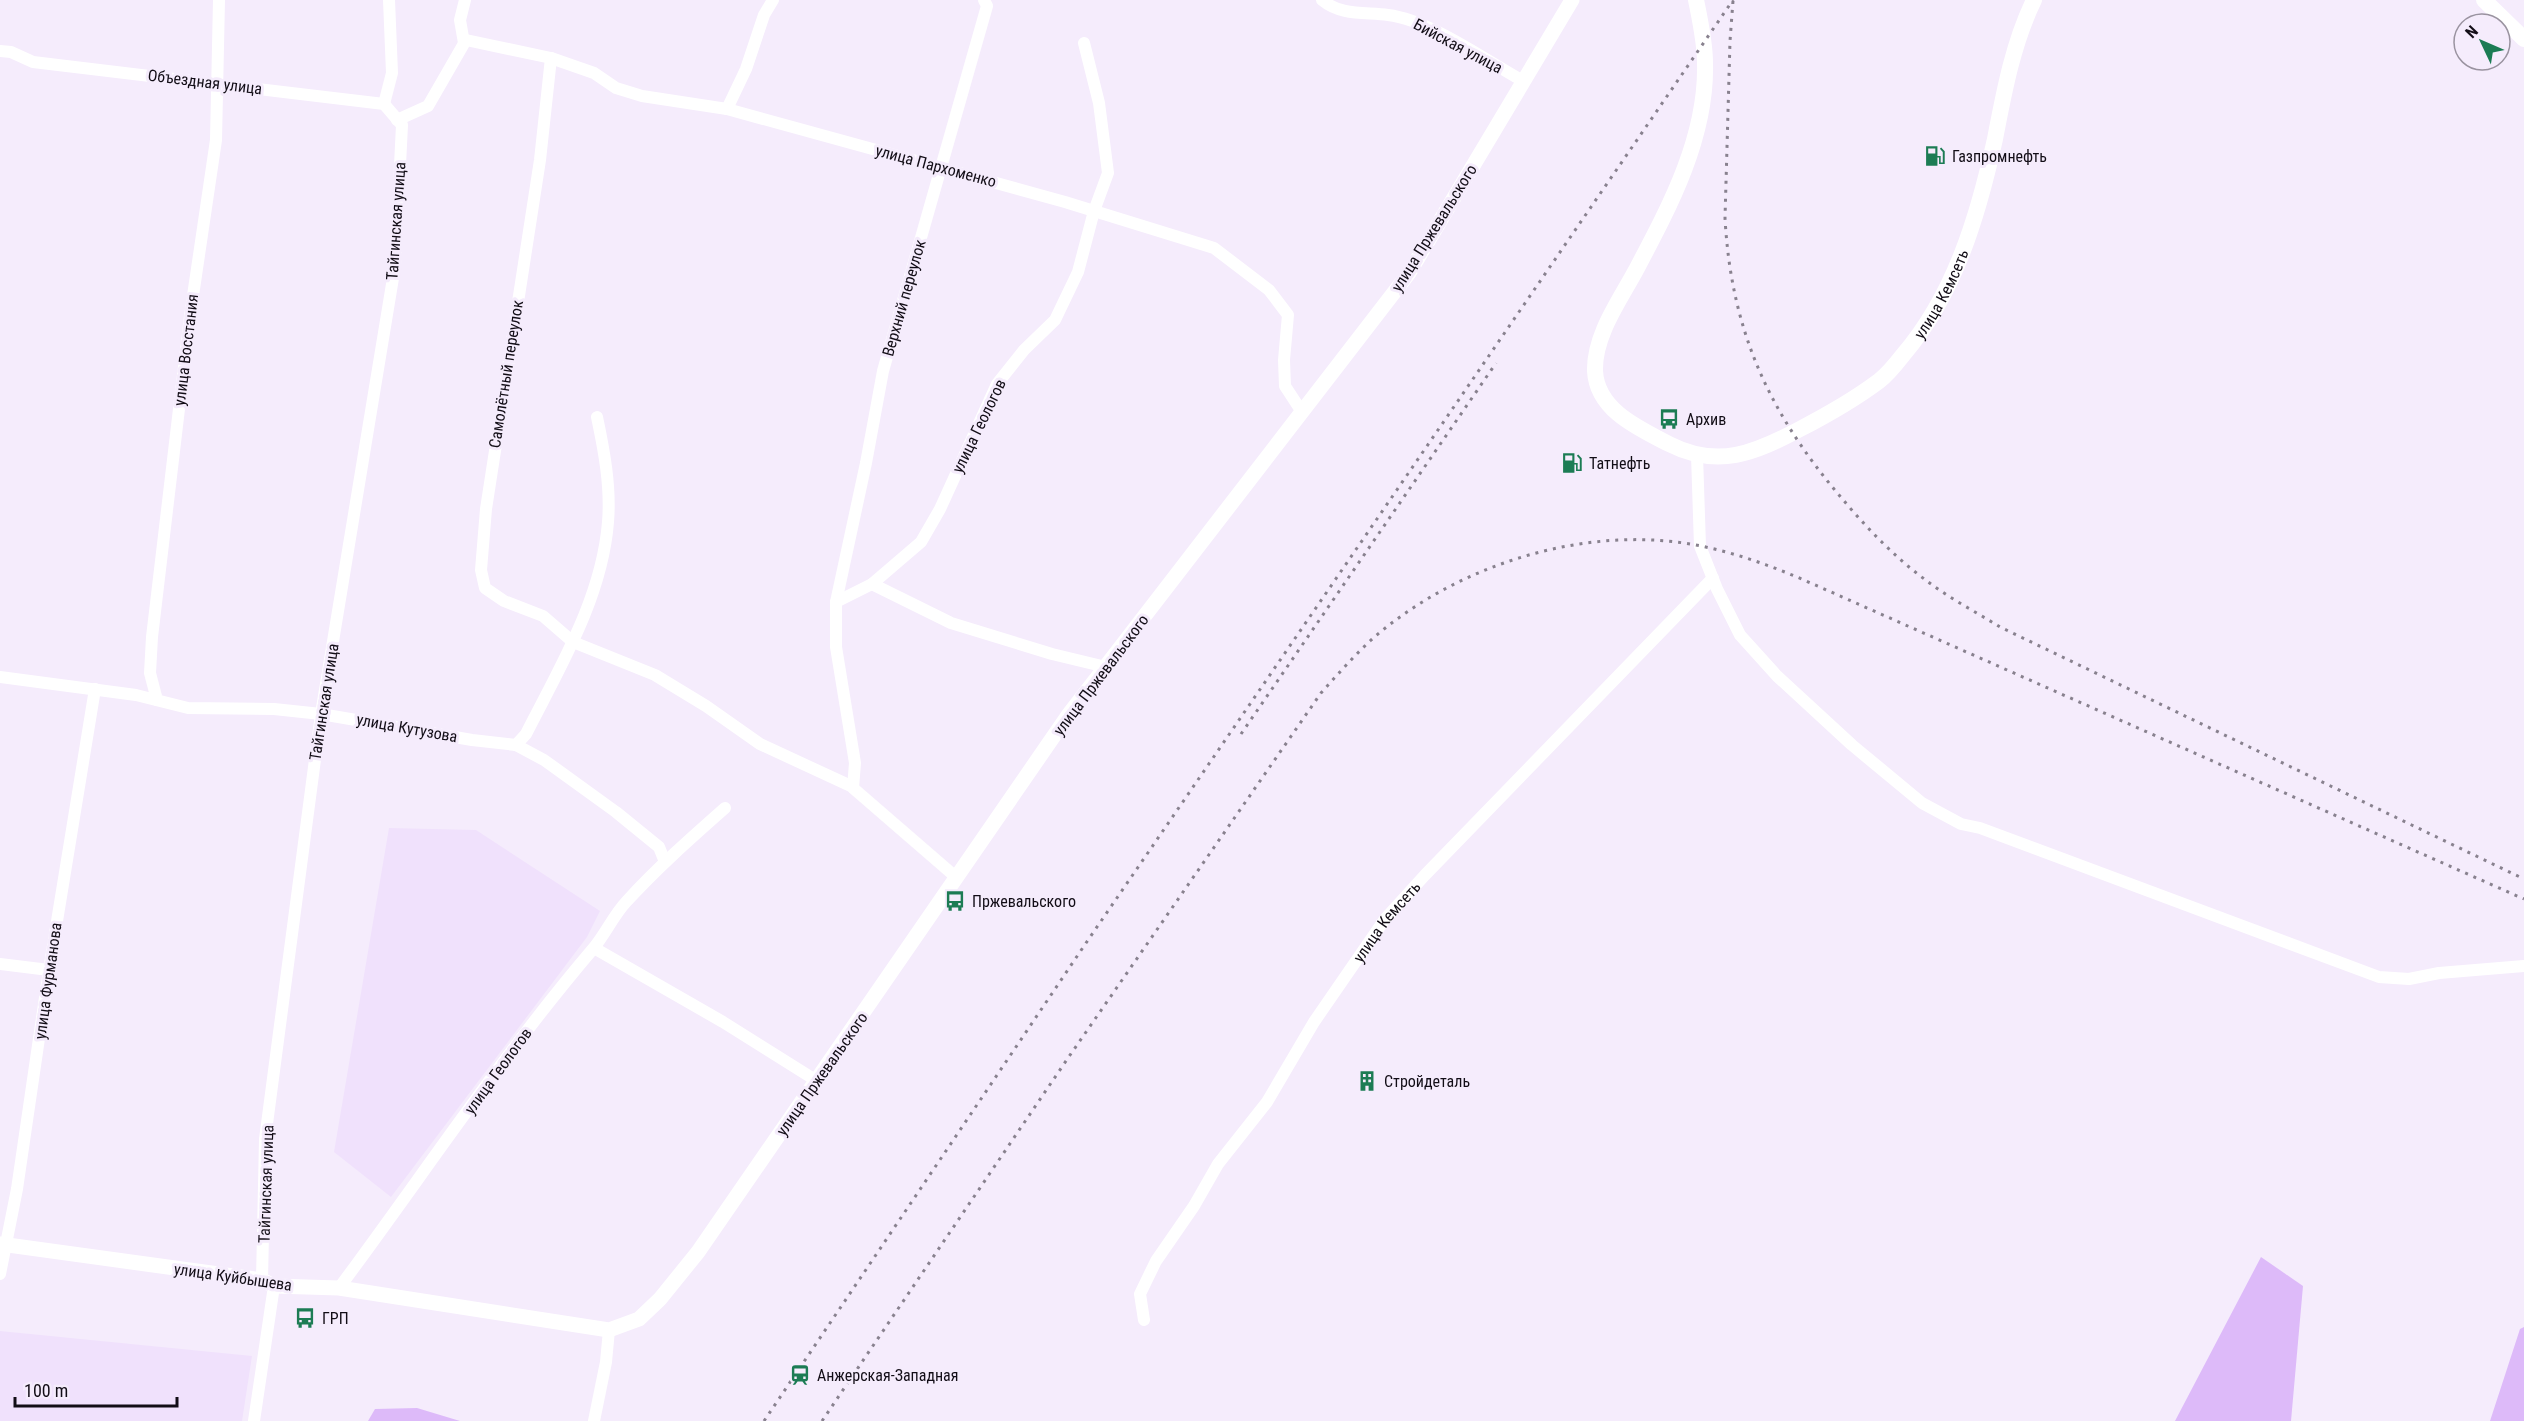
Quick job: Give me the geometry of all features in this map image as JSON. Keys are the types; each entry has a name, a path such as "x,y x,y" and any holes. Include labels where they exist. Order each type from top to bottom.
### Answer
{"main road":[{"name":"улица Кемсеть","path":"1696,0 1706,60 1698,126 1686,164 1664,216 1605,327 1595,366 1601,396 1619,414 1656,438 1697,455 1717,458 1738,455 1770,445 1818,420 1881,379 1923,332 1953,277 1975,217 2004,89 2034,0"},
{"path":"2484,0 2524,39"}],"street":[{"name":"улица Восстания","path":"157,700 150,673 152,637 188,338 216,140 219,0"},
{"path":"389,0 392,73 384,104 400,123 428,106 464,43 460,20 465,0"},
{"path":"728,109 746,69 764,15 773,0"},
{"name":"Верхний переулок","path":"836,602 883,371 987,6 984,0"},
{"name":"Бийская улица","path":"1322,0 1328,5 1358,15 1388,15 1419,23 1523,81"},
{"name":"улица Пржевальского","path":"609,1330 639,1319 660,1299 698,1252 1070,714 1409,273 1572,0"},
{"name":"улица Пархоменко","path":"464,43 466,40 551,58 594,73 616,88 642,96 728,109 1094,211 1214,248 1269,290 1288,315 1284,360 1285,386 1302,412"},
{"name":"улица Геологов","path":"836,602 872,584 921,542 940,509 997,384 1024,350 1055,320 1078,272 1094,211 1108,173 1099,103 1084,43"},
{"name":"Объездная улица","path":"0,51 11,52 33,62 384,104"},
{"name":"Самолётный переулок","path":"551,58 540,160 486,510 481,570 485,588 504,601 543,616 573,642 656,675 706,706 760,744 853,787 957,878"},
{"name":"Тайгинская улица","path":"254,1421 268,1283 265,1139 321,714 395,266 400,123"},
{"path":"516,745 526,734 573,642 597,583 608,521 605,454 597,417"},
{"path":"1697,455 1700,546 1740,635 1777,676 1852,745 1922,803 1961,824 1980,828 2379,977 2409,979 2524,966"},
{"name":"улица Кемсеть","path":"1144,1320 1140,1294 1156,1261 1194,1206 1218,1164 1267,1102 1314,1022 1385,919 1442,858 1715,583"},
{"path":"872,584 951,623 1052,654 1106,667"},
{"path":"836,602 836,647 855,764 853,787"},
{"path":"136,695 150,673"},
{"name":"улица Кутузова","path":"0,676 136,695 188,708 274,709 321,714 472,740 516,745 544,760 616,812 659,848 665,862"},
{"name":"улица Фурманова","path":"0,1274 3,1245 19,1179 49,970 94,689"},
{"name":"улица Геологов","path":"339,1288 418,1183 492,1078 573,971 594,948 624,904 665,862 725,808"},
{"path":"594,948 723,1022 817,1081"},
{"path":"0,964 49,970"},
{"name":"улица Куйбышева","path":"3,1245 268,1283 339,1288 609,1330"},
{"path":"594,1421 606,1362 609,1330"}],"shaded area":[{"path":"389,828 476,830 600,911 587,937 391,1197 334,1152"},
{"path":"2261,1257 2303,1286 2291,1421 2175,1421"},
{"path":"2524,1327 2524,1421 2490,1421 2520,1329"},
{"path":"0,1331 252,1356 242,1421 0,1421"},
{"path":"417,1408 460,1421 368,1421 375,1409"}],"railway":[{"path":"764,1421 1086,943 1733,0"},
{"path":"1733,1 1725,218 1735,296 1745,332 1773,400 1814,464 1859,518 1915,572 1944,593 2000,627 2524,879"},
{"path":"1241,734 1496,363"},
{"path":"822,1421 1068,1058 1321,693 1351,659 1405,613 1443,590 1483,571 1526,556 1570,546 1614,540 1658,540 1701,546 1758,562 1786,572 2524,899"}],"place":[{"name":"Газпромнефть","path":"1935,156"},
{"name":"Архив","path":"1669,419"},
{"name":"Татнефть","path":"1572,463"},
{"name":"Пржевальского","path":"955,901"},
{"name":"Стройдеталь","path":"1367,1081"},
{"name":"ГРП","path":"305,1318"},
{"name":"Анжерская-Западная","path":"800,1375"}]}
